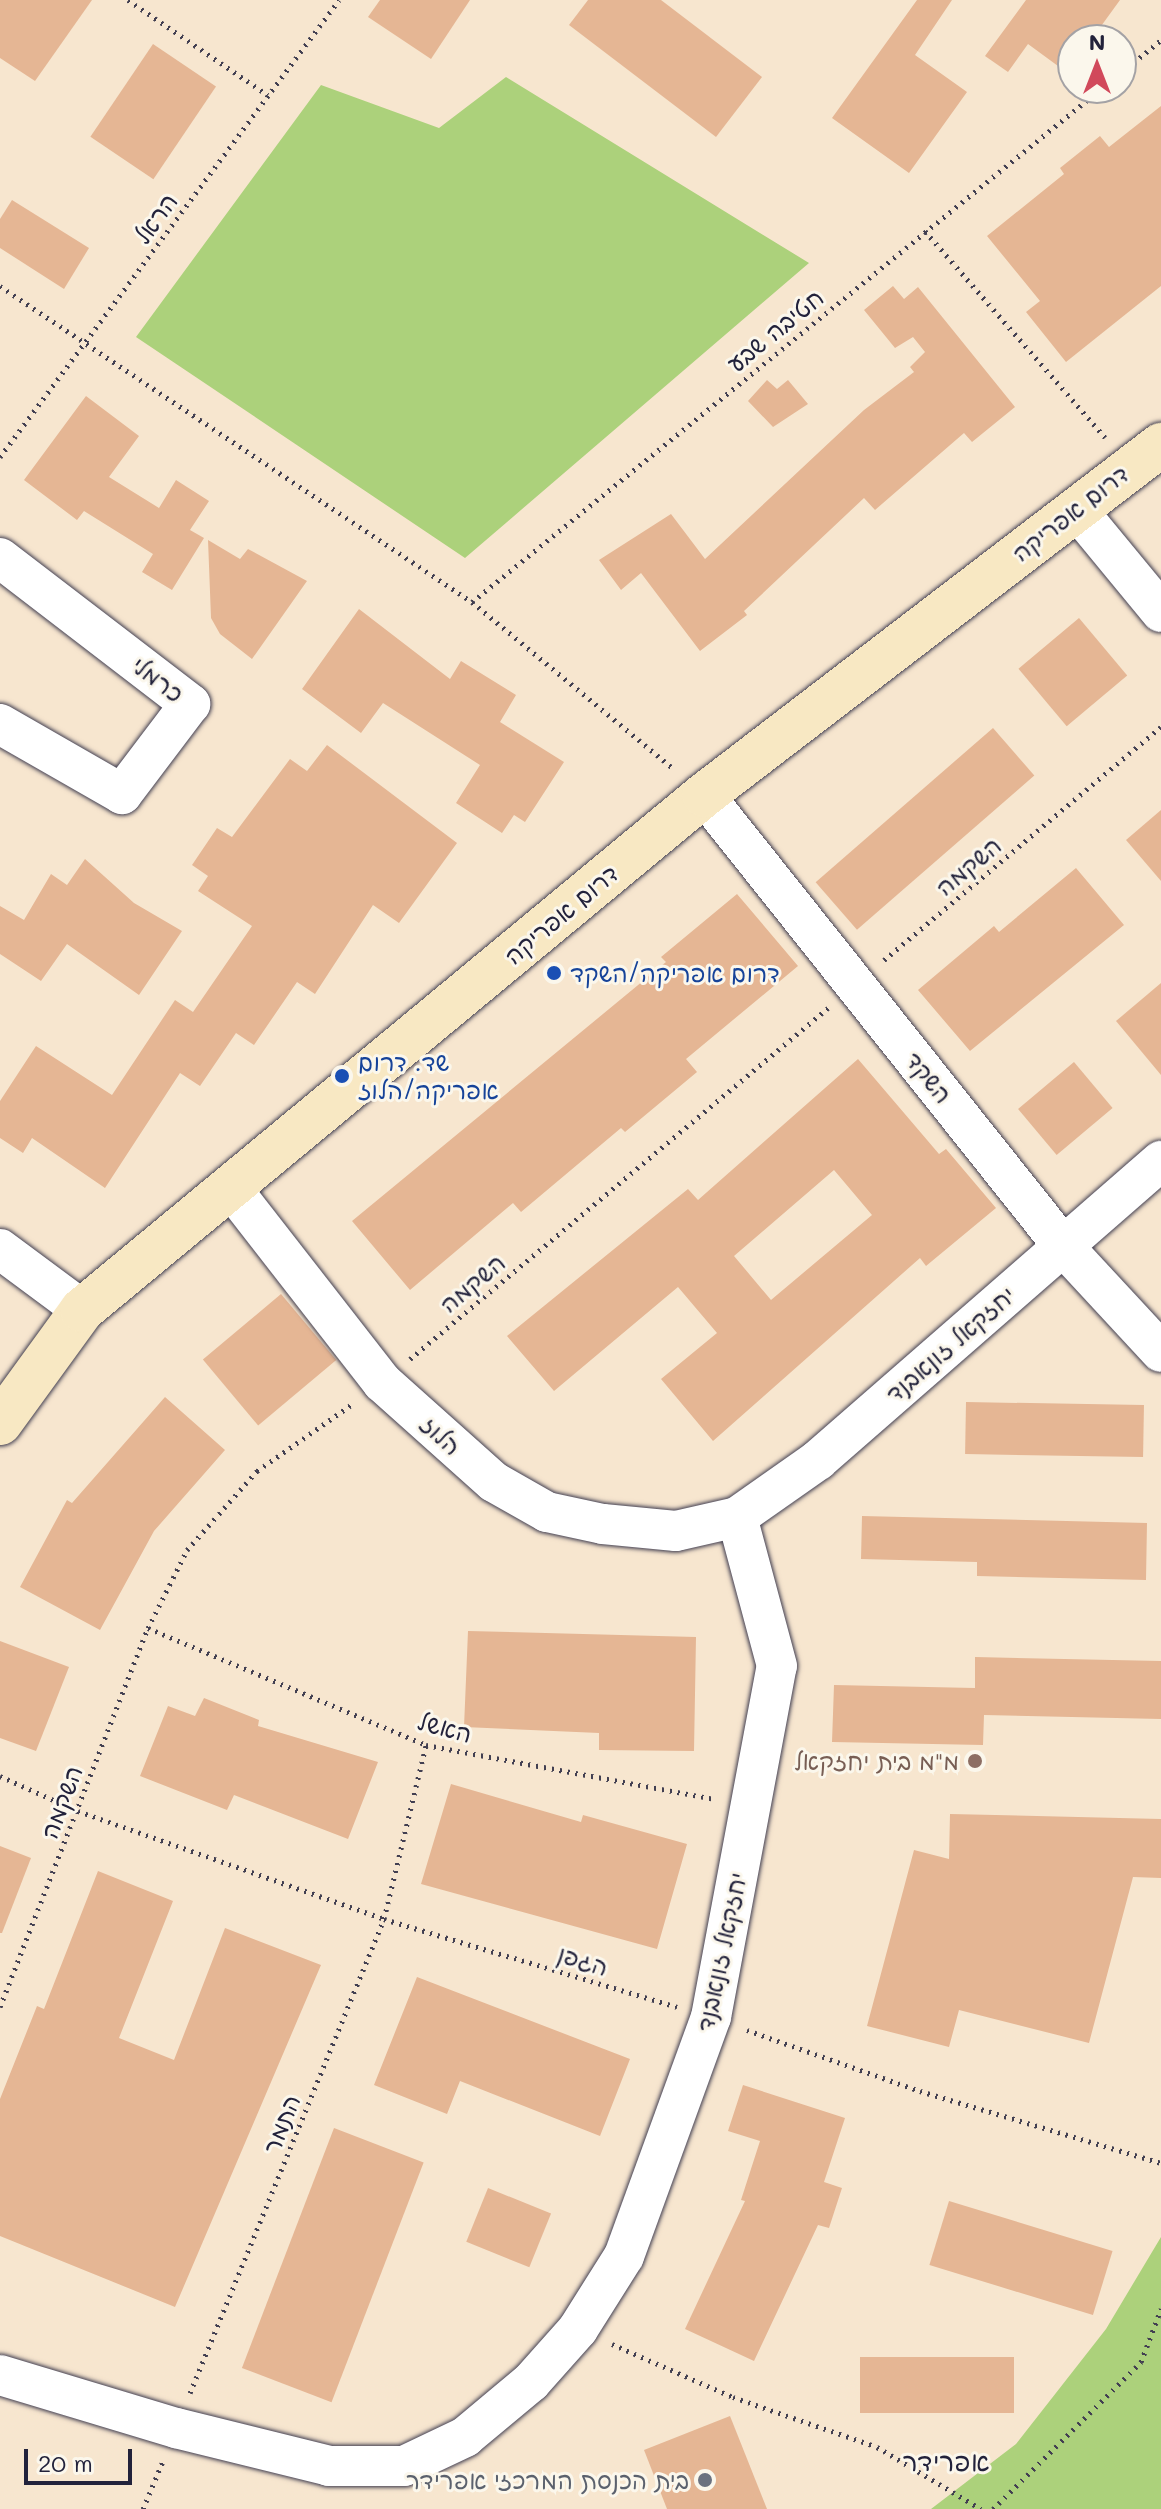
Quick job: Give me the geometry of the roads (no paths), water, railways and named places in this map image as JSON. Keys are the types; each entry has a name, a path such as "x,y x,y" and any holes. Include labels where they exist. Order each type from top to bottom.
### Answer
{"street":[{"name":"דרום אפריקה","path":"0,1423 82,1310 704,795 1146,455"},
{"path":"1077,510 1161,612"},
{"name":"כרמלי","path":"0,558 190,704 122,794 0,724"},
{"name":"השקד","path":"704,795 1063,1246 1161,1352"},
{"name":"יחזקאל זונאבנד","path":"0,2375 176,2428 329,2466 404,2466 465,2437 531,2382 578,2329 624,2256 711,2017 777,1666 737,1517 818,1460 1161,1161"},
{"name":"הלוז","path":"231,1188 382,1382 494,1482 547,1512 676,1531 737,1517"},
{"path":"0,1249 82,1310"}],"place":[{"name":"דרום אפריקה/השקד","path":"554,973"},
{"name":"שד. דרום אפריקה/הלוז","path":"342,1076"},
{"name":"מ\"מ בית יחזקאל","path":"975,1761"},
{"name":"בית הכנסת המרכזי אפרידר","path":"705,2480"}],"district":[{"name":"אפרידר","path":"946,2462"}]}
